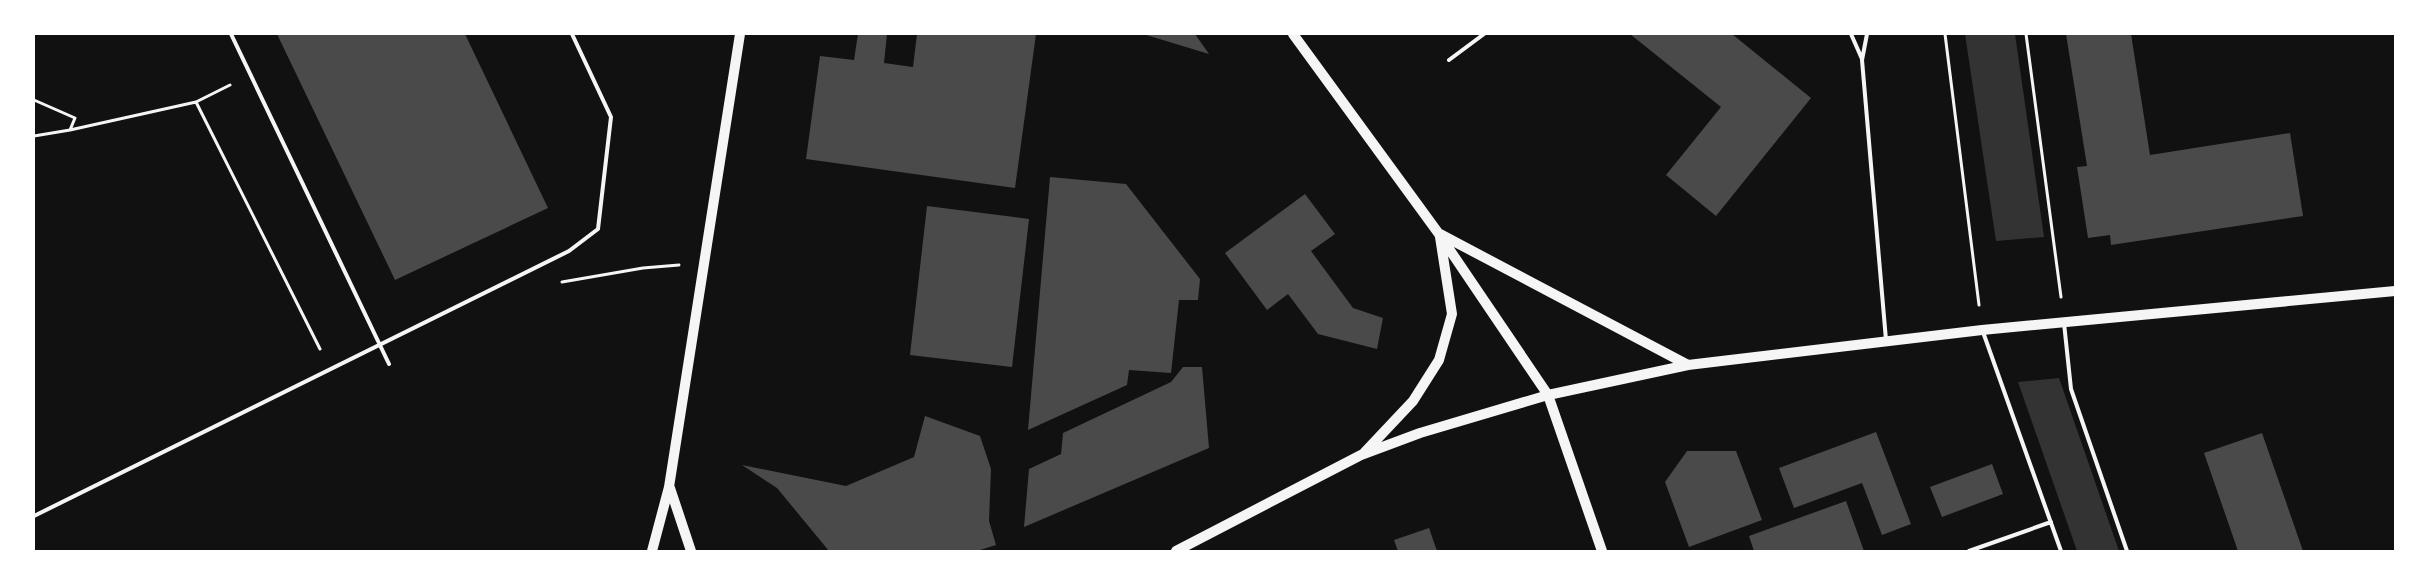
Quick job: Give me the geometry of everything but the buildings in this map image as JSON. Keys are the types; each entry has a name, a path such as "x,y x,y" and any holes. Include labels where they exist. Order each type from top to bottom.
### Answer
{"main road":[{"path":"652,551 669,487 740,34"},
{"path":"1293,34 1439,234 1548,395 1602,551"},
{"path":"1439,234 1688,365"},
{"path":"1362,455 1413,401 1439,360 1452,314 1439,234"},
{"path":"1176,551 1362,455 1420,433 1548,395 1688,365 1982,330 2395,291"},
{"path":"669,487 691,551"}],"lane":[{"path":"231,34 389,364"},
{"path":"34,516 569,251 598,229 611,117 572,34"},
{"path":"1448,60 1484,34"},
{"path":"1851,34 1862,60"},
{"path":"1867,34 1862,60 1886,342"},
{"path":"2064,322 2071,389 2127,551"},
{"path":"1982,330 2061,551"},
{"path":"1969,551 2051,522"}],"path":[{"path":"1945,34 1982,330"},
{"path":"2026,34 2064,322"},
{"path":"34,136 70,130 196,102 250,75"},
{"path":"34,100 75,118 70,130"},
{"path":"196,102 330,368"},
{"path":"555,286 564,282 643,268 704,264"}],"shaded area":[{"path":"1965,34 2015,34 2044,237 1996,241"},
{"path":"2059,378 2119,551 2077,551 2018,382"}]}
